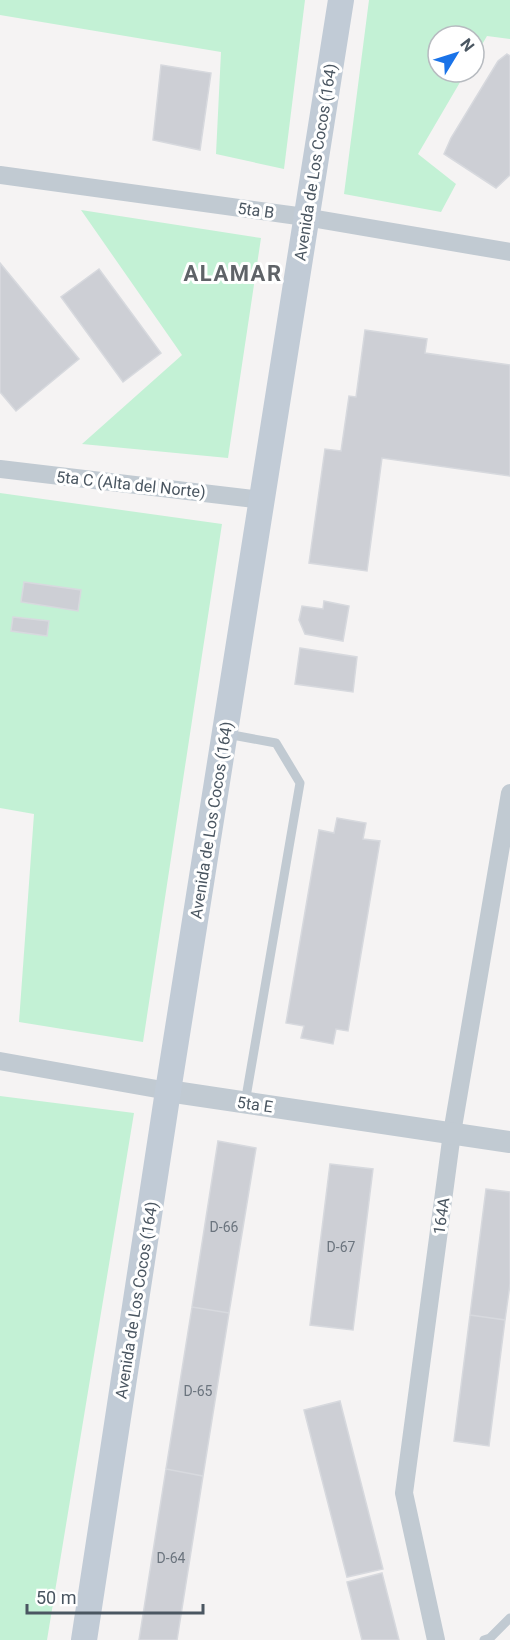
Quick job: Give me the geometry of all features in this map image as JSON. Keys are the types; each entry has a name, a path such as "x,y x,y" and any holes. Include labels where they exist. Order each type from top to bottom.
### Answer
{"main road":[{"name":"Avenida de Los Cocos (164)","path":"84,1640 168,1091 341,0"}],"street":[{"name":"5ta B","path":"0,175 305,217 510,252"},
{"name":"5ta C (Alta del Norte)","path":"0,470 261,500"},
{"name":"164A","path":"435,1640 404,1493 452,1134 510,793"},
{"name":"5ta E","path":"0,1061 168,1091 510,1142"}],"lane":[{"path":"225,733 276,743 300,783 245,1103"},
{"path":"484,1640 490,1638 510,1618"}],"green space":[{"path":"0,0 305,0 284,169 216,154 221,52 0,15"},
{"path":"369,0 510,0 510,39 486,38 486,24 426,24 426,84 459,84 418,154 456,184 441,212 344,194"},
{"path":"81,210 261,238 228,458 82,444 182,355"},
{"path":"0,493 222,524 143,1042 19,1022 34,814 0,808"},
{"path":"0,1096 134,1113 47,1640 0,1640"}],"building":[{"path":"507,54 510,56 510,175 496,188 444,154 451,138 498,61"},
{"path":"161,65 211,73 200,150 153,140"},
{"path":"0,263 79,359 16,411 0,392"},
{"path":"99,269 161,353 123,382 61,297"},
{"path":"365,330 427,339 425,353 510,365 510,476 382,458 367,571 309,563 325,449 341,451 349,396 356,397"},
{"path":"24,582 81,590 78,611 21,602"},
{"path":"324,601 349,606 343,641 305,634 299,620 302,606 323,609"},
{"path":"13,617 49,621 47,636 11,631"},
{"path":"300,648 357,657 353,692 295,684"},
{"path":"337,818 366,823 363,839 380,841 348,1031 336,1029 333,1044 301,1038 304,1026 286,1023 319,830 334,833"},
{"path":"218,1141 256,1148 229,1313 192,1307"},
{"path":"330,1164 373,1169 353,1330 310,1325"},
{"path":"486,1189 510,1192 510,1284 505,1320 470,1315"},
{"path":"192,1307 229,1313 203,1476 166,1469"},
{"path":"470,1315 505,1320 489,1446 454,1441"},
{"path":"340,1401 383,1569 347,1577 304,1410"},
{"path":"166,1469 203,1476 177,1640 139,1640"},
{"path":"382,1573 399,1640 362,1640 347,1582"}],"district":[{"name":"ALAMAR","path":"233,273"}]}
